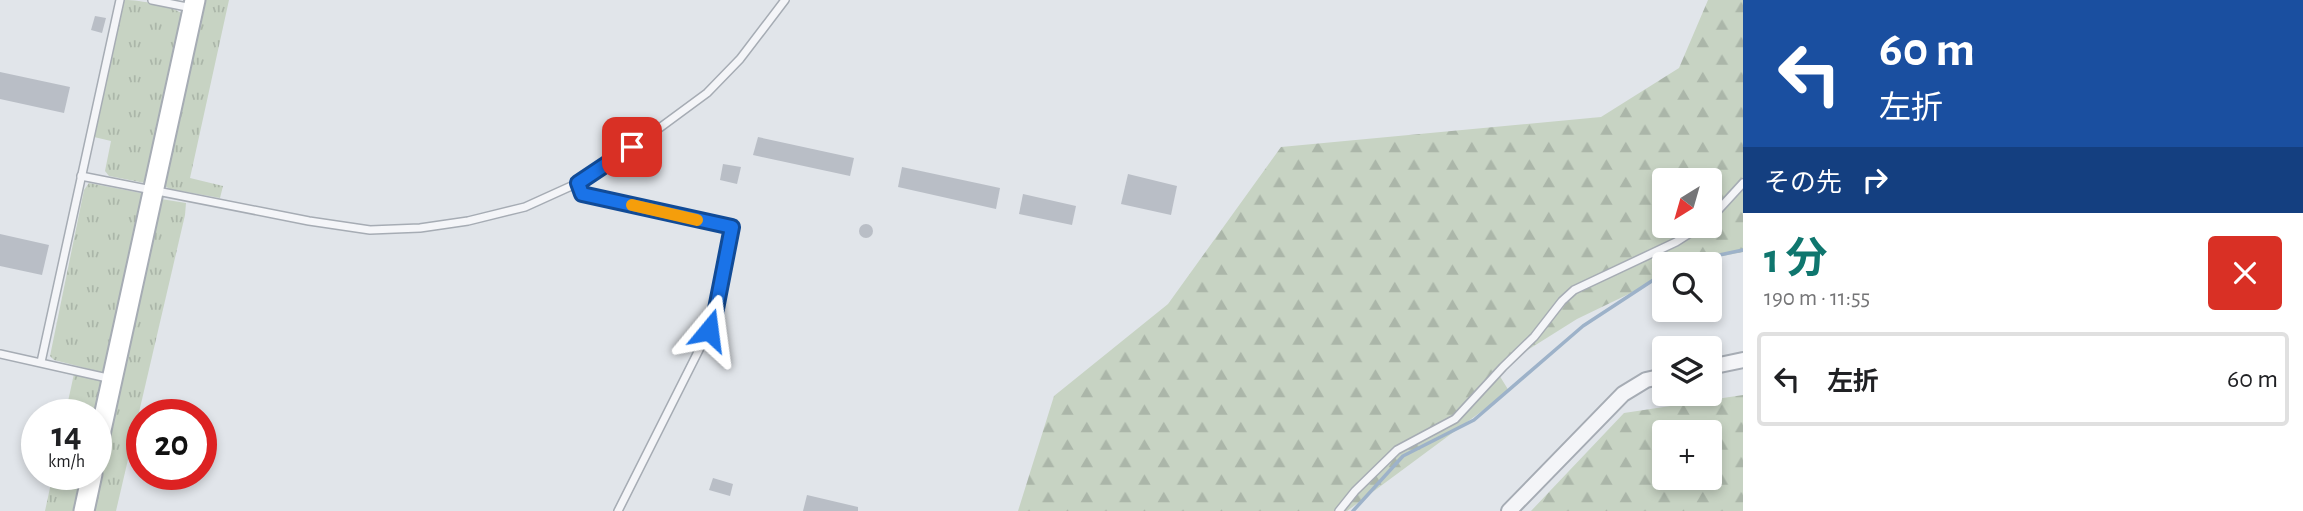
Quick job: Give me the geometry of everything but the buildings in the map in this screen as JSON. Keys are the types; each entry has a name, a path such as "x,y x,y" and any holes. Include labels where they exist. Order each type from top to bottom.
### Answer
{"street":[{"path":"108,399 194,4"},
{"path":"1722,364 1743,360"},
{"path":"1509,511 1623,394 1652,379"},
{"path":"83,511 88,490"}],"lane":[{"path":"41,362 120,0"},
{"path":"152,0 194,4"},
{"path":"81,176 309,221 370,230 420,228 468,221 525,207 578,183 707,93 740,59 785,0"},
{"path":"578,183 582,194 732,227 715,314 709,330 618,511"},
{"path":"1722,206 1743,184"},
{"path":"1339,511 1355,491 1397,450 1455,419 1503,366 1534,337 1566,296 1593,280 1682,238"},
{"path":"0,354 112,379"}],"green space":[{"path":"125,0 165,6 184,15 150,178 145,183 109,176 105,171 111,141 94,137"},
{"path":"199,0 229,0 190,178 223,186 220,198 170,189 161,184"},
{"path":"1708,0 1743,0 1743,252 1722,256 1722,252 1652,252 1652,283 1577,319 1496,370 1509,391 1347,511 1018,511 1054,396 1168,304 1281,147 1601,117 1679,68"},
{"path":"89,183 141,193 144,197 106,370 101,372 54,360 50,356 84,190"},
{"path":"161,199 186,203 142,399 126,399 126,468 116,511 90,511 94,490 112,490 112,406 154,207"},
{"path":"74,374 101,380 104,384 100,399 69,399"},
{"path":"1743,395 1743,511 1531,511 1624,413 1670,406 1722,406 1722,398"},
{"path":"50,490 83,490 78,511 45,511"}],"waterway":[{"path":"1722,254 1743,250"},
{"path":"1353,511 1403,456 1474,420 1583,326 1652,281"}],"slow traffic":[{"path":"632,205 697,220"}],"route":[{"path":"632,147 578,183 582,194 732,227 715,314 709,330"}]}
